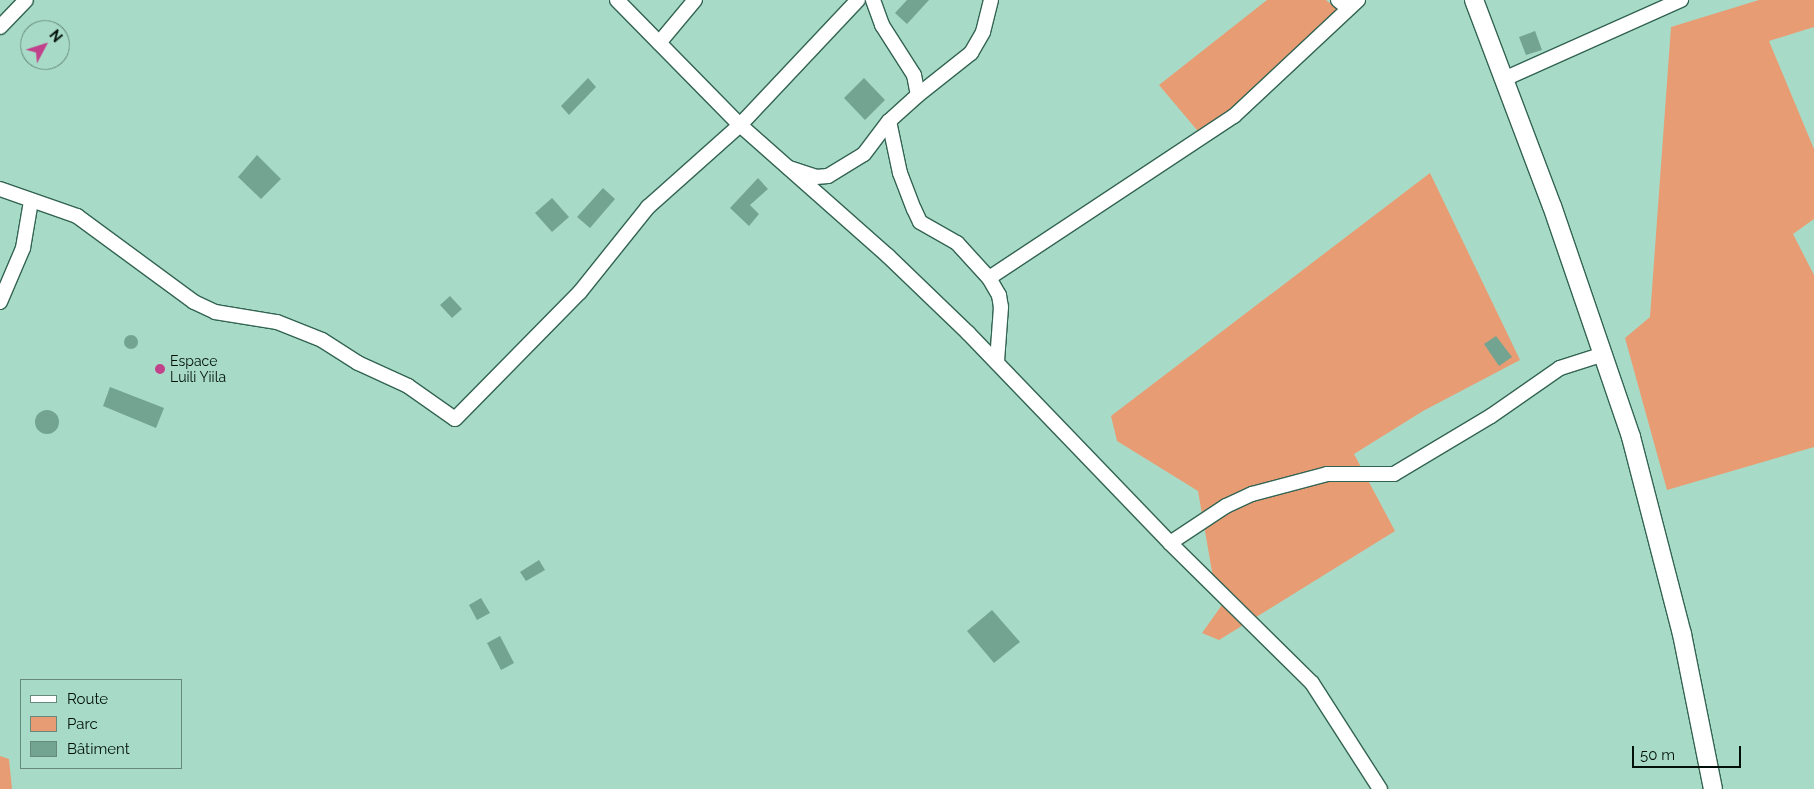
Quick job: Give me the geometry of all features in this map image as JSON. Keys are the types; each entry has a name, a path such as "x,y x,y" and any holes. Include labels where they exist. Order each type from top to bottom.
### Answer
{"street":[{"path":"0,27 26,0"},
{"path":"617,0 740,125 785,167 888,256 996,362 1170,543 1312,683 1380,789"},
{"path":"659,43 695,0"},
{"path":"0,189 77,216 194,302 215,312 277,322 322,340 358,363 408,386 455,420 580,292 648,207 740,125 858,0"},
{"path":"873,0 882,25 914,76 918,95"},
{"path":"785,167 816,177 828,176 864,154 889,121 918,95 971,53 983,32 991,0"},
{"path":"1474,0 1604,354 1642,474 1682,634 1713,789"},
{"path":"1504,79 1681,0"},
{"path":"989,278 1234,116 1348,3"},
{"path":"889,121 900,173 920,222 957,243 989,278 999,295 1001,307 996,362"},
{"path":"0,302 23,248 31,201"},
{"path":"1170,543 1226,506 1252,494 1327,474 1394,474 1491,416 1560,368 1604,354"}],"green space":[{"path":"1267,0 1326,0 1341,12 1202,136 1159,85"},
{"path":"1759,0 1814,0 1814,27 1769,41 1814,149 1814,219 1793,234 1814,275 1814,447 1667,490 1625,338 1650,317 1671,27"},
{"path":"1430,173 1520,360 1423,411 1354,454 1395,531 1219,640 1202,633 1227,598 1214,583 1198,491 1117,441 1111,416"},
{"path":"0,756 9,759 12,789 0,789"}],"building":[{"path":"907,0 929,0 907,24 895,13"},
{"path":"1535,31 1542,50 1526,55 1519,37"},
{"path":"588,78 596,87 569,115 561,106"},
{"path":"864,78 885,100 865,120 844,98"},
{"path":"257,155 281,179 261,199 238,177"},
{"path":"758,178 768,189 750,205 759,214 749,226 730,208"},
{"path":"603,188 615,199 590,228 577,217"},
{"path":"552,198 569,217 552,232 535,213"},
{"path":"450,296 462,309 452,318 440,305"},
{"path":"131,335 136,337 138,342 136,347 131,349 126,347 124,342 126,337"},
{"path":"1496,336 1512,357 1499,366 1484,344"},
{"path":"110,387 164,408 156,428 103,406"},
{"path":"47,410 52,411 58,417 58,427 52,433 47,434 42,433 36,427 35,422 36,417 42,411"},
{"path":"539,560 545,570 526,581 520,572"},
{"path":"481,598 490,613 477,620 469,605"},
{"path":"992,610 1020,642 994,663 967,631"},
{"path":"500,636 514,663 501,670 487,643"}],"place":[{"name":"Espace Luili Yiila","path":"160,369"}]}
